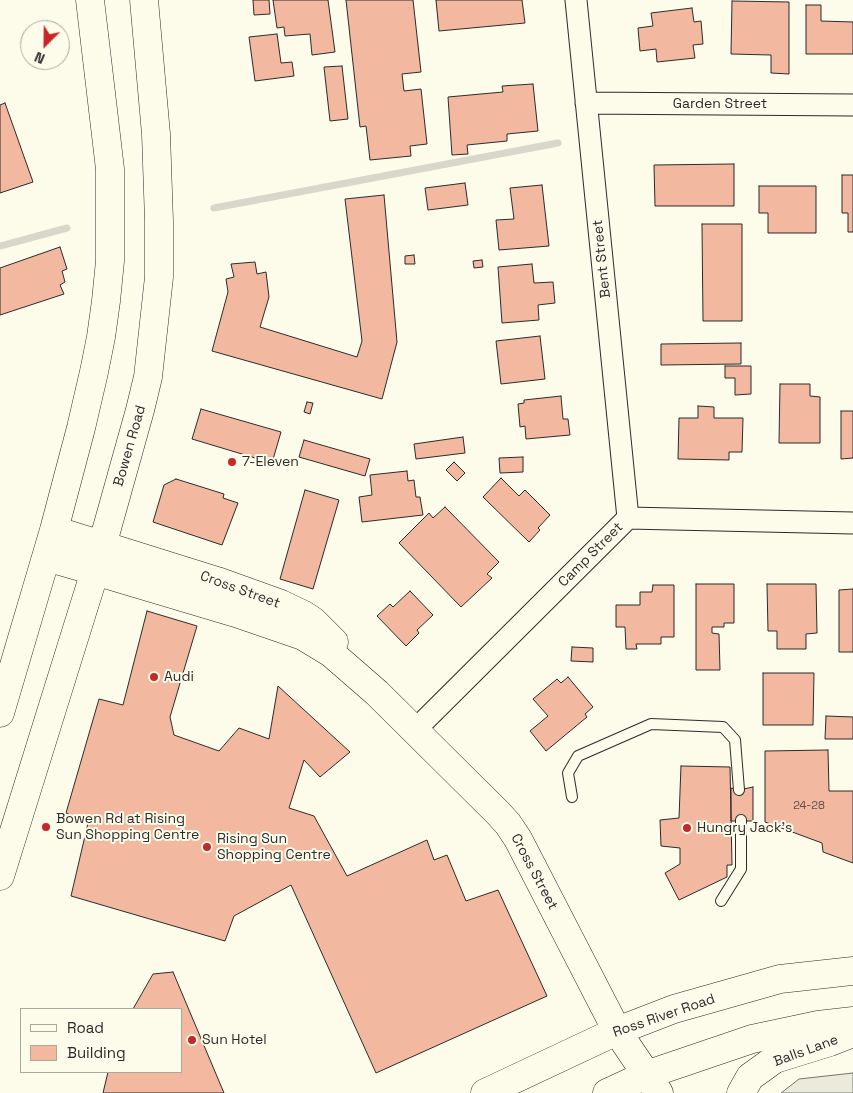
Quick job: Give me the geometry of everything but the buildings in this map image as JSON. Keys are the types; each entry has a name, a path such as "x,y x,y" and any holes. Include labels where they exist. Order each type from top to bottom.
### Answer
{"main road":[{"path":"0,713 54,530 81,428 101,337 110,261 110,169 90,0"},
{"name":"Bowen Road","path":"0,876 95,571 146,385 159,277 159,221 156,134 144,0"},
{"name":"Cross Street","path":"54,530 217,581 281,604 304,615 322,630 377,693"},
{"name":"Cross Street","path":"46,556 236,613 303,636 331,653 377,693 508,824 518,838 617,1031"},
{"name":"Ross River Road","path":"486,1093 617,1031 674,1009 780,978 853,972"},
{"path":"607,1093 653,1084 752,1038 818,1025 853,1021"},
{"path":"617,1031 653,1084"},
{"name":"Balls Lane","path":"741,1093 750,1076 775,1059 853,1033"}],"street":[{"name":"Bent Street","path":"576,0 628,518"},
{"name":"Garden Street","path":"586,103 853,105"},
{"name":"Camp Street","path":"415,730 628,518 853,523"}],"lane":[{"path":"572,797 568,773 578,756 651,724 722,727 735,740 739,790"},
{"path":"721,901 741,869 741,820"}],"shaded area":[{"path":"853,1073 853,1093 781,1093 799,1079"}],"waterway":[{"path":"214,208 558,143"},
{"path":"0,246 67,228"}],"place":[{"name":"7-Eleven","path":"232,462"},
{"name":"Audi","path":"154,677"},
{"name":"Bowen Rd at Rising Sun Shopping Centre","path":"46,827"},
{"name":"Hungry Jack's","path":"687,828"},
{"name":"Rising Sun Shopping Centre","path":"207,847"},
{"name":"Sun Hotel","path":"192,1040"}]}
